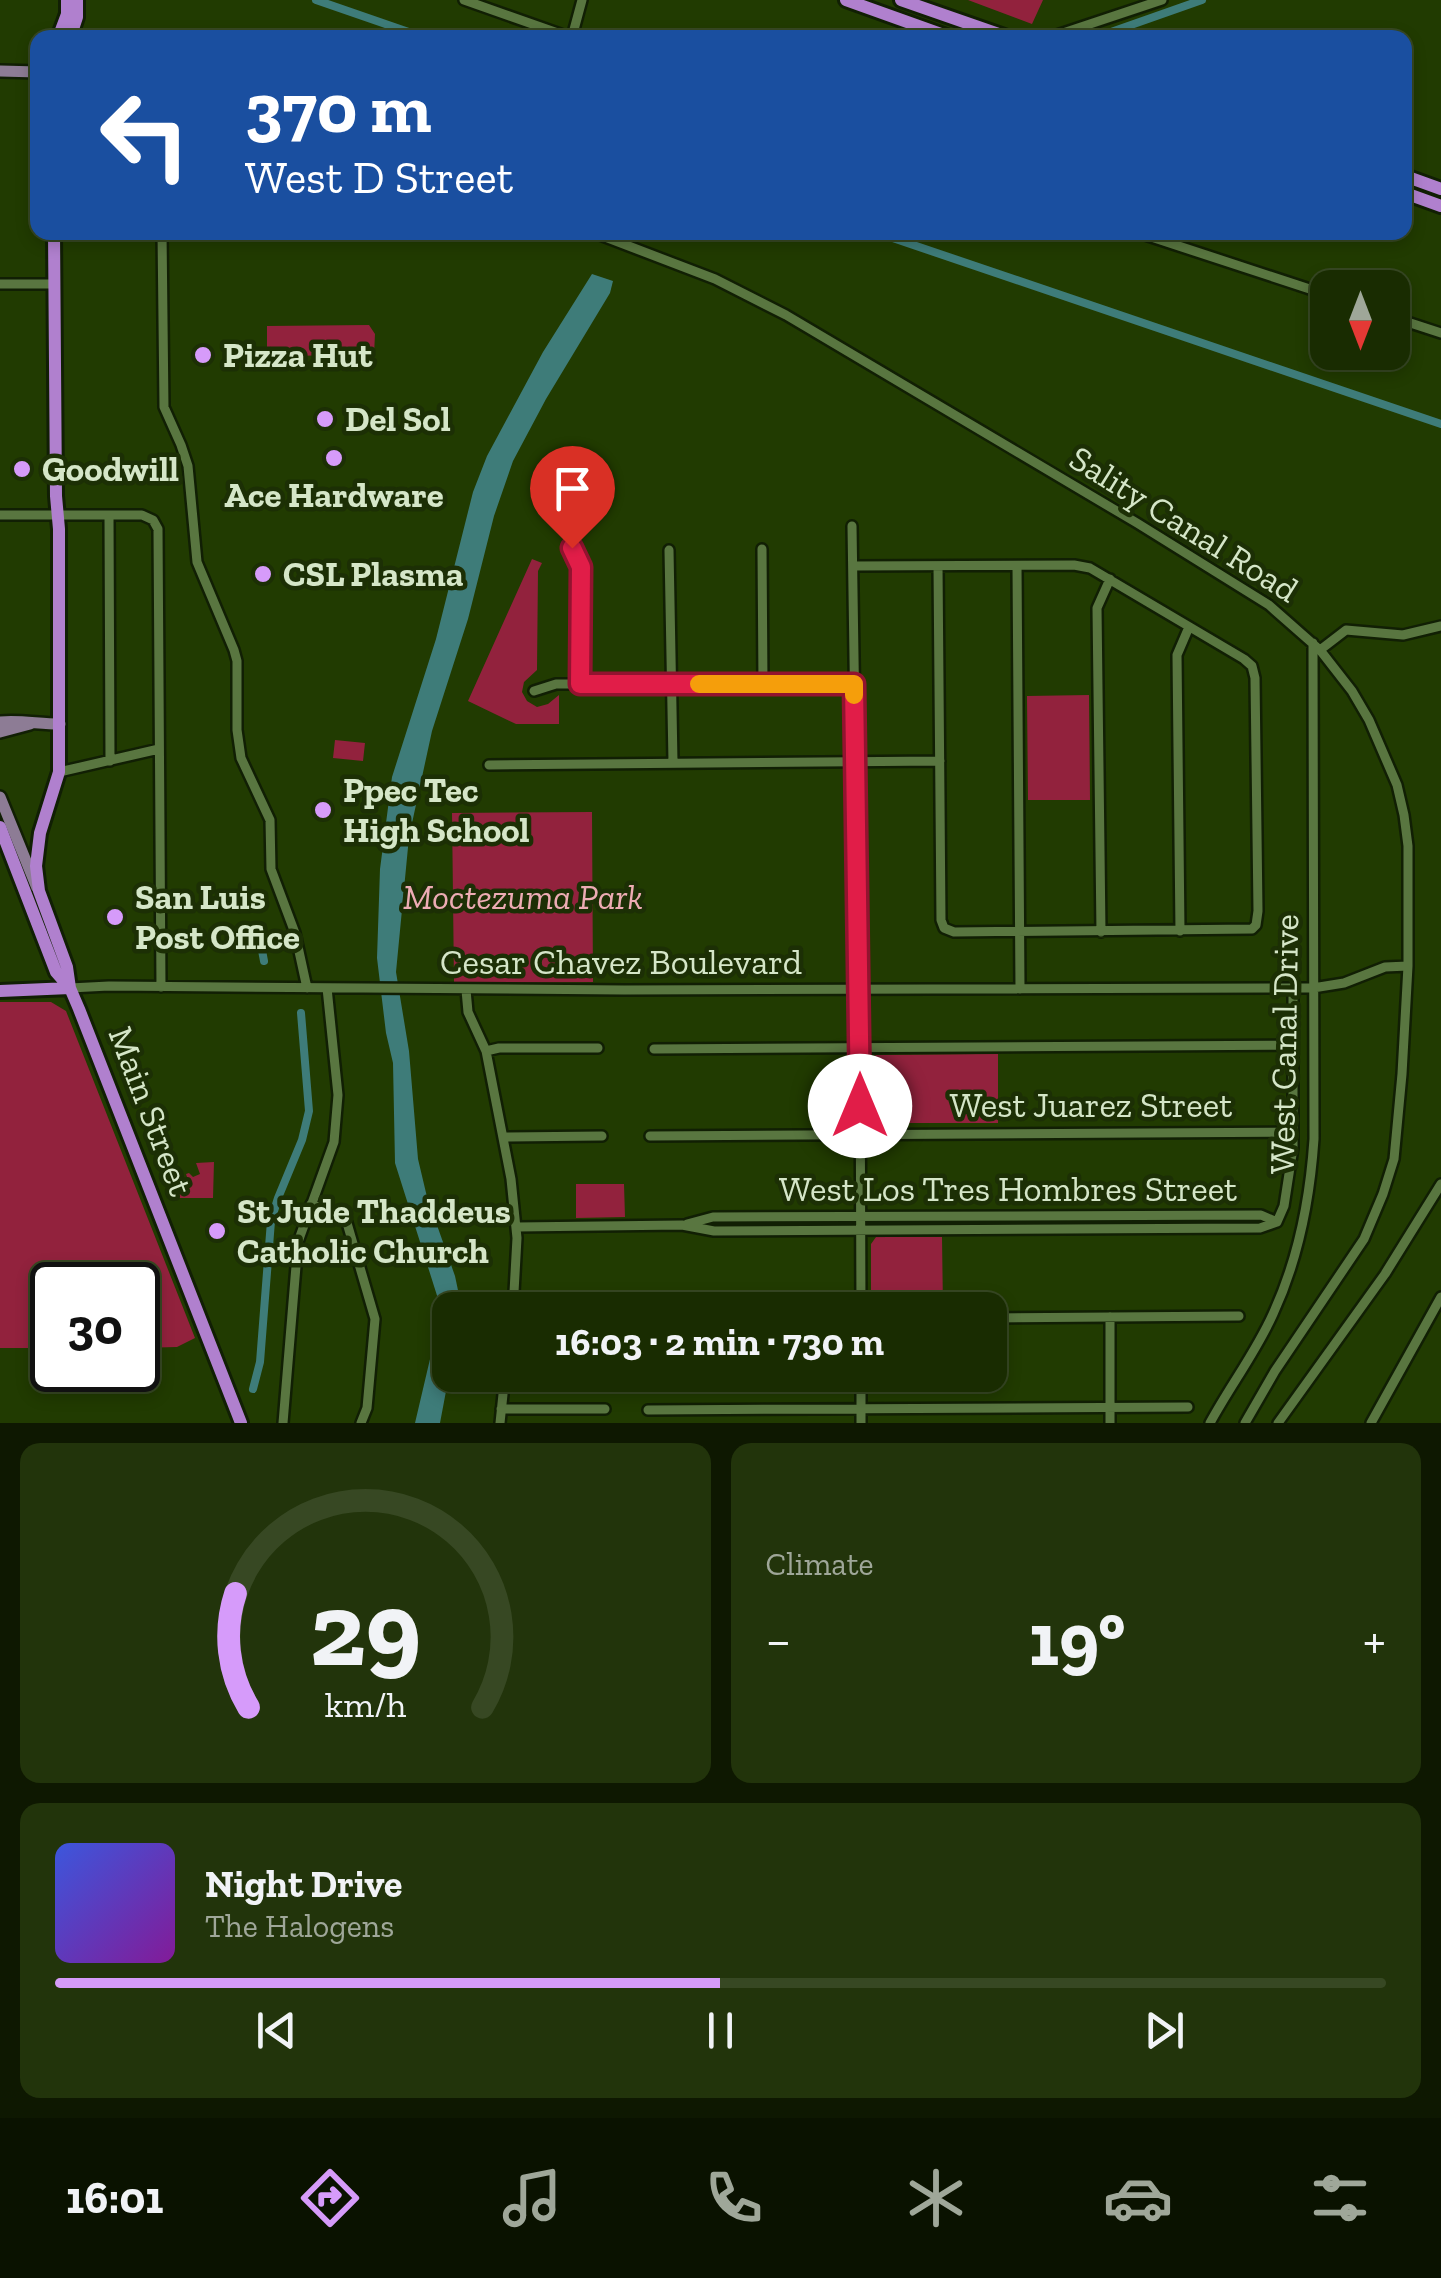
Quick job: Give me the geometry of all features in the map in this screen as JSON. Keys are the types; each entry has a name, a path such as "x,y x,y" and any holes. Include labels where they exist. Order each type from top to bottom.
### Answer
{"highway":[{"path":"67,30 72,0"},
{"path":"846,0 930,30"},
{"path":"902,0 987,30"},
{"path":"1412,179 1441,189"},
{"path":"1412,196 1441,206"},
{"path":"39,892 36,849 59,772 54,240"},
{"name":"Main Street","path":"0,827 56,972 70,988"},
{"name":"Main Street","path":"39,892 67,968 70,988 240,1423"},
{"path":"0,991 70,988"}],"main road":[{"path":"0,74 30,74"},
{"path":"0,722 22,720 30,724"},
{"path":"0,732 30,724 60,724"},
{"name":"Main Street","path":"0,797 39,892"}],"street":[{"path":"464,0 549,30"},
{"path":"574,30 582,0"},
{"path":"1072,30 1162,0"},
{"path":"162,240 164,407 186,457 197,562 237,661 236,730 241,758 270,820 271,869 295,932 307,988"},
{"name":"Sality Canal Road","path":"613,240 715,279 786,315 1269,605 1316,647 1361,705 1397,786 1408,846 1408,966 1394,1159 1364,1239 1245,1423"},
{"path":"1160,240 1310,289"},
{"path":"0,284 54,284"},
{"path":"1410,322 1441,333"},
{"path":"109,514 110,761"},
{"path":"0,515 142,515 156,524 161,987"},
{"path":"852,526 861,1292"},
{"path":"572,548 581,567 580,684"},
{"path":"762,549 763,684"},
{"path":"669,550 673,762"},
{"path":"853,566 1074,565 1090,568 1189,627 1177,655 1180,931 954,932 944,928 938,566"},
{"path":"1017,566 1020,989"},
{"path":"1101,932 1097,608 1110,580"},
{"path":"1316,647 1346,630 1403,635 1441,626"},
{"name":"West Canal Drive","path":"1180,931 1247,930 1256,925 1258,911 1255,678 1252,666 1244,659 1189,627"},
{"name":"West Canal Drive","path":"1210,1423 1276,1310 1300,1236 1311,1183 1316,647"},
{"path":"534,691 556,684 854,684"},
{"path":"59,772 159,749"},
{"path":"489,764 940,761"},
{"name":"Cesar Chavez Boulevard","path":"70,988 1313,988 1344,983 1385,967 1408,966"},
{"path":"283,1423 296,1254 332,1151 336,1126 338,1095 327,988"},
{"name":"West Canal Drive","path":"1277,1222 1289,1179 1293,1132 1293,988"},
{"path":"466,990 468,1012 486,1051 503,1137 517,1227 514,1292"},
{"path":"654,1049 1293,1046"},
{"path":"486,1051 598,1048"},
{"name":"West Juarez Street","path":"650,1136 1293,1132"},
{"path":"503,1137 602,1136"},
{"path":"1278,1423 1385,1274 1441,1184"},
{"path":"311,1204 340,1214 347,1223 375,1319 367,1408 361,1423"},
{"name":"West Los Tres Hombres Street","path":"682,1225 713,1217 1261,1215 1277,1222"},
{"name":"West Los Tres Hombres Street","path":"517,1227 682,1225 714,1231 1260,1228 1277,1222"},
{"path":"1371,1423 1441,1297"},
{"path":"1007,1318 1238,1316"},
{"path":"1110,1317 1110,1423"},
{"path":"500,1423 504,1392"},
{"path":"861,1392 861,1423"},
{"path":"648,1410 1188,1407"},
{"path":"501,1409 606,1408"}],"green space":[{"path":"968,0 1043,0 1032,24"},
{"path":"369,325 375,334 374,355 267,356 267,326"},
{"path":"532,559 542,563 538,571 537,670 524,682 522,692 537,707 559,695 559,724 516,724 468,701"},
{"path":"1089,695 1090,800 1028,800 1027,696"},
{"path":"335,740 365,743 363,761 333,758"},
{"name":"Moctezuma Park","path":"592,812 593,982 454,983 452,813"},
{"path":"0,1002 51,1002 66,1011 195,1338 177,1347 160,1347 160,1262 30,1262 30,1348 0,1348"},
{"path":"998,1054 998,1123 877,1123 870,1117 870,1059 876,1055"},
{"path":"214,1162 213,1198 176,1198 176,1191 190,1186 186,1174 200,1174 196,1163"},
{"path":"576,1184 624,1184 625,1217 576,1218"},
{"path":"876,1237 942,1237 943,1292 871,1292 871,1244"}],"water":[{"path":"592,274 613,281 610,293 513,461 432,731 409,837 396,972 409,1051 418,1159 458,1292 436,1292 395,1163 393,1063 377,958 380,869 392,777 436,639 473,492 487,456 543,352"},
{"path":"432,1351 432,1392 446,1392 440,1423 415,1423"}],"waterway":[{"path":"316,0 403,30"},
{"path":"1117,30 1202,0"},
{"path":"899,240 1441,424"},
{"path":"258,929 264,961"},
{"path":"253,1389 260,1362 271,1221 309,1111 301,1013"}],"slow traffic":[{"path":"699,684 854,684 854,695"}],"place":[{"name":"Pizza Hut","path":"203,355"},
{"name":"Del Sol","path":"325,419"},
{"name":"Ace Hardware","path":"334,458"},
{"name":"Goodwill","path":"22,469"},
{"name":"CSL Plasma","path":"263,574"},
{"name":"Ppec Tec High School","path":"323,810"},
{"name":"San Luis Post Office","path":"115,917"},
{"name":"St Jude Thaddeus Catholic Church","path":"217,1231"}],"route":[{"path":"572,548 581,567 580,684 854,684 860,1106"}]}
